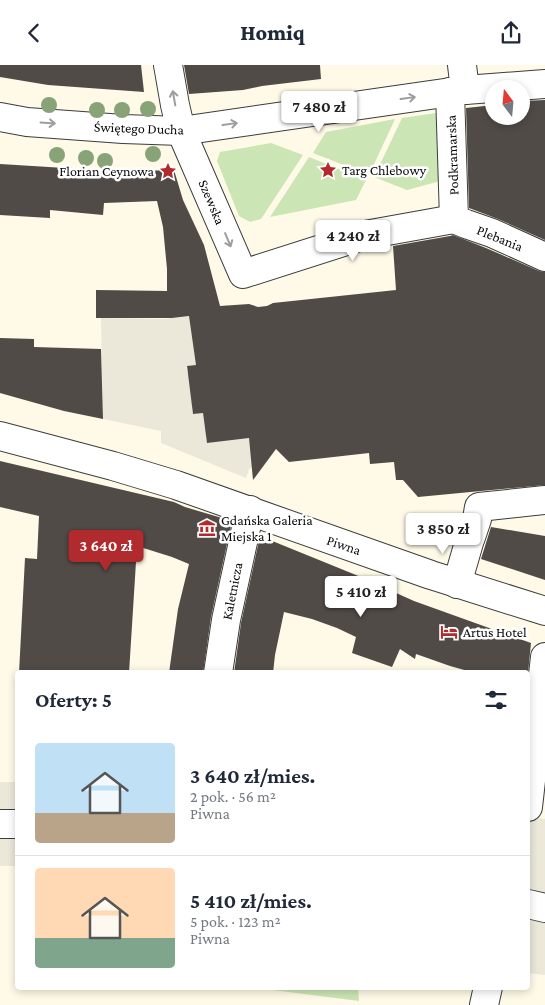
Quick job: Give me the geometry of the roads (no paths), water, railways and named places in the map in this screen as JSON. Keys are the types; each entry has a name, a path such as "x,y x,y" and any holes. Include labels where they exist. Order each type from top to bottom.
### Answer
{"street":[{"name":"Szewska","path":"168,65 181,131 243,274 366,235 454,219"},
{"name":"Świętego Ducha","path":"0,117 27,122 181,131 459,82 545,84"},
{"name":"Podkramarska","path":"454,219 459,82"},
{"name":"Plebania","path":"454,219 492,233 545,257"},
{"name":"Piwna","path":"0,436 176,485 457,584 545,611"},
{"path":"457,584 479,507 545,500"},
{"name":"Kaletnicza","path":"218,670 226,620 250,510"},
{"path":"530,789 545,657"},
{"path":"0,824 15,824"},
{"path":"530,904 545,908"},
{"path":"484,1005 487,990"}],"place":[{"name":"Targ Chlebowy","path":"328,170"},
{"name":"Florian Ceynowa","path":"168,171"},
{"name":"Gdańska Galeria Miejska 1","path":"207,528"},
{"name":"Artus Hotel","path":"449,632"}]}
